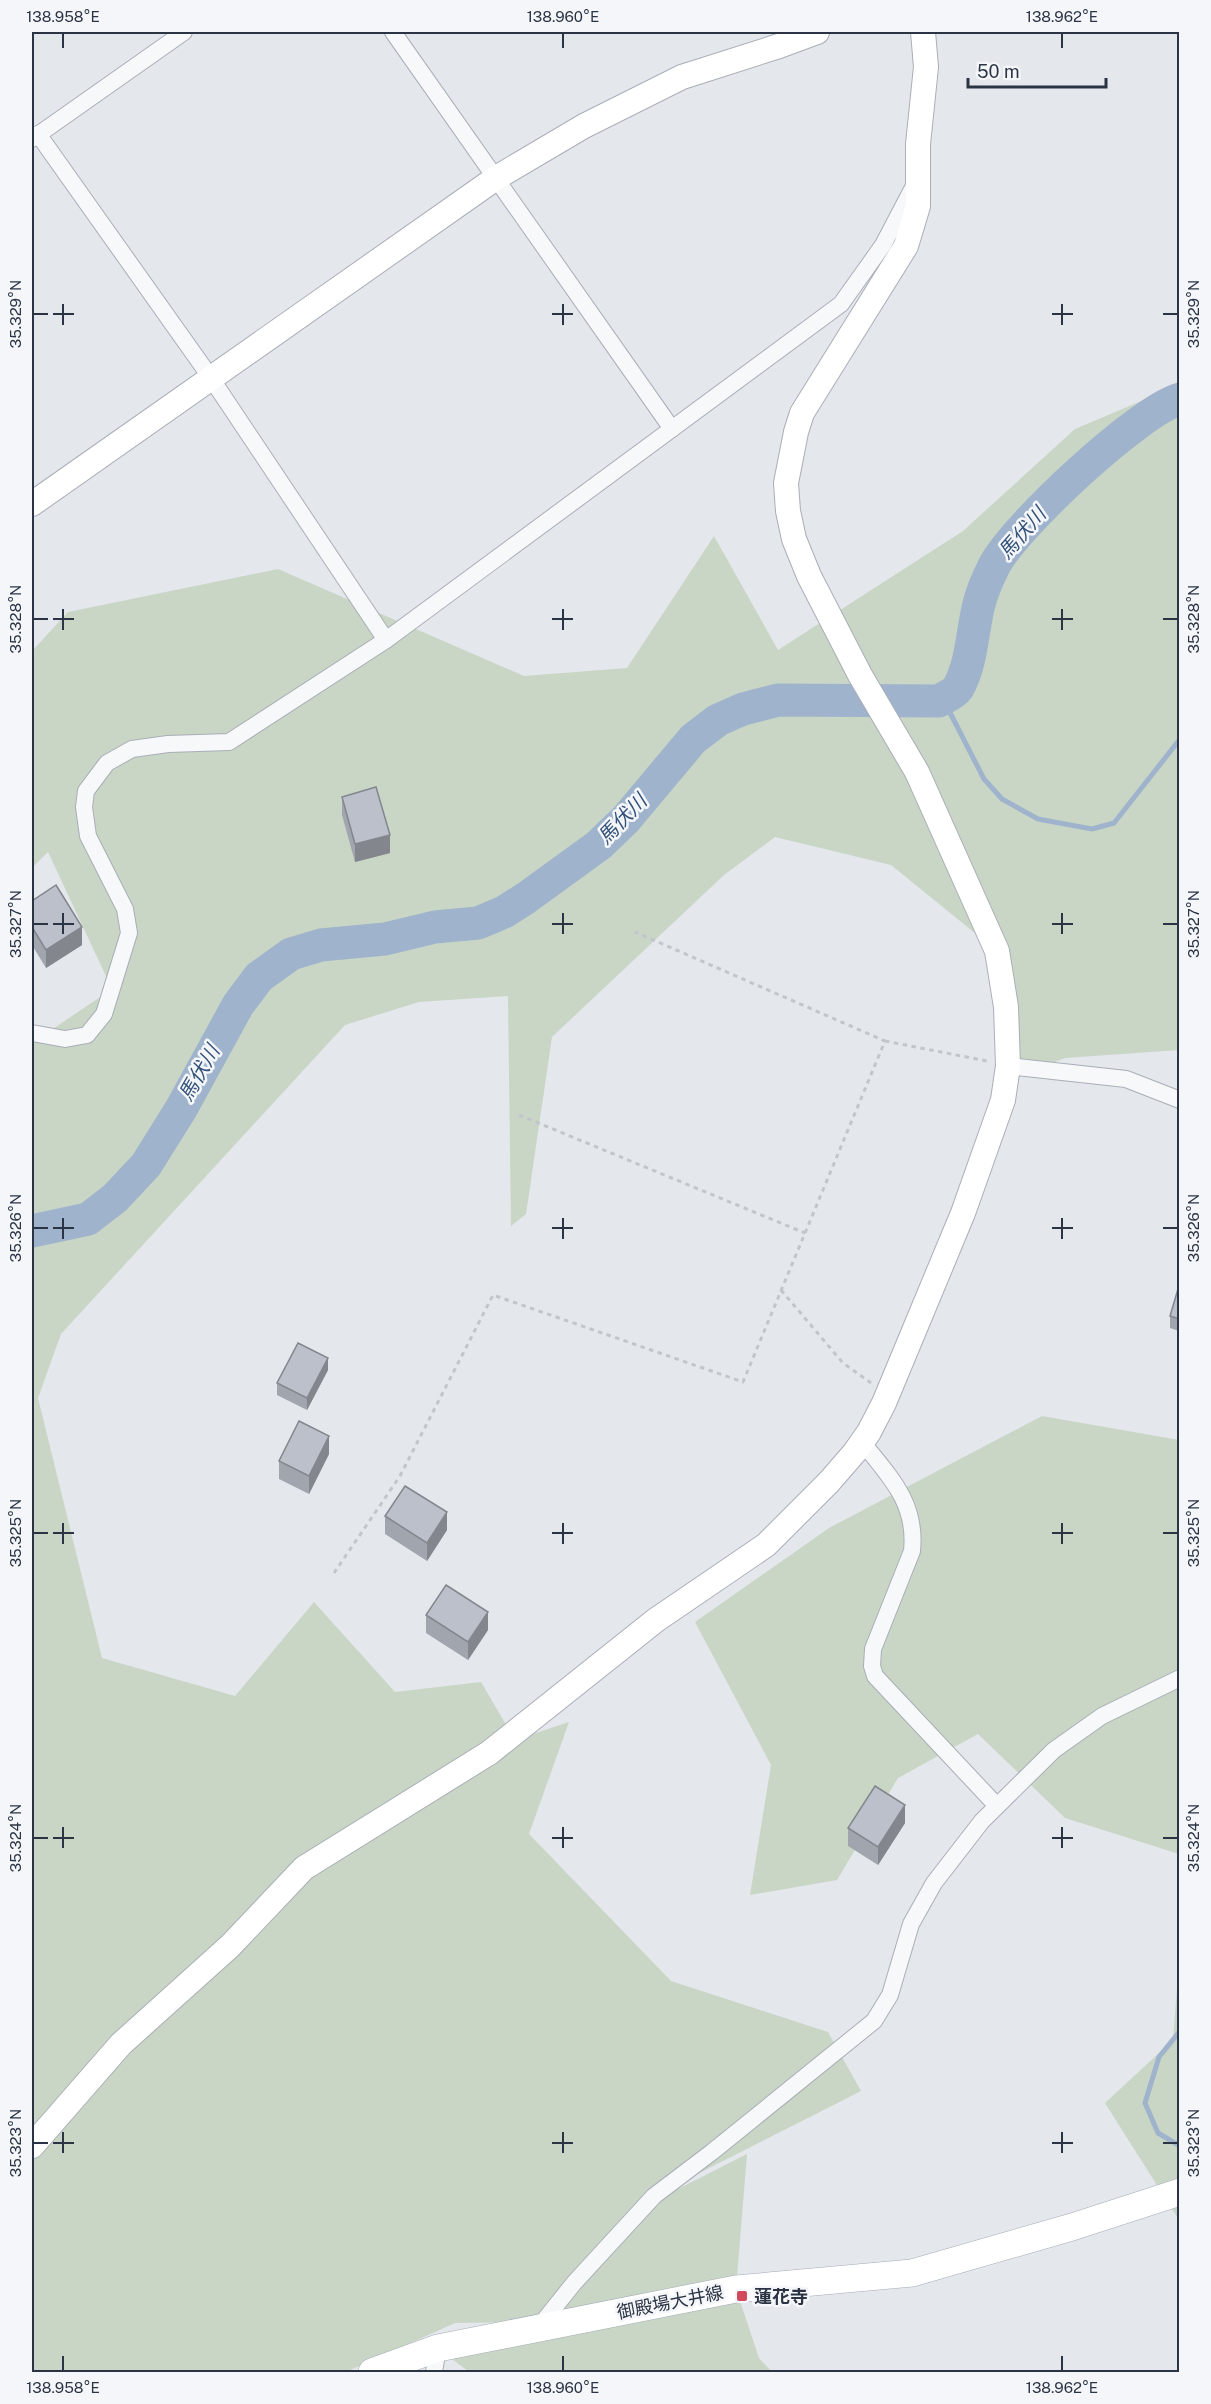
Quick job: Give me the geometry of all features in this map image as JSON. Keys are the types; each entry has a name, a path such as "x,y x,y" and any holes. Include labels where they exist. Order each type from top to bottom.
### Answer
{"main road":[{"name":"御殿場大井線","path":"372,2373 436,2360 538,2328 736,2289 912,2273 1072,2227 1179,2192"}],"street":[{"path":"184,32 35,136 211,378 386,640"},
{"path":"393,32 672,429"},
{"path":"32,504 496,178 584,126 682,77 817,32"},
{"path":"32,2146 121,2044 230,1946 304,1868 489,1753 656,1620 766,1545 829,1482 869,1432 963,1213 1003,1100 1008,1066 1006,1007 998,951 917,772 860,675 809,576 794,539 788,511 786,483 802,413 906,246 918,206 918,144 926,67 923,32"},
{"path":"32,1034 65,1039 87,1035 104,1014 129,933 125,909 88,836 84,807 86,791 107,763 132,748 228,742 386,640 841,304 883,245 919,176"},
{"path":"1008,1066 1126,1079 1179,1100"},
{"path":"862,1442 898,1487 911,1516 914,1534 912,1551 873,1649 872,1666 875,1676 997,1806"},
{"path":"538,2328 574,2283 654,2196 712,2152 874,2020 890,1995 910,1924 934,1883 982,1821 1054,1750 1102,1716 1179,1678"}],"path":[{"path":"635,932 885,1041 1008,1066"},
{"path":"334,1574 400,1476 493,1295 743,1382 885,1041"},
{"path":"519,1115 805,1233"},
{"path":"781,1290 843,1364 887,1393"}],"green space":[{"path":"1179,385 1179,1050 1065,1058 1018,1076 997,951 891,865 775,837 724,875 552,1037 526,1214 511,1226 508,996 419,1002 345,1025 61,1334 38,1398 102,1658 235,1696 314,1602 395,1692 481,1682 515,1740 569,1722 529,1834 671,1981 828,2032 861,2091 654,2196 564,2306 666,2195 747,2154 736,2289 759,2358 772,2372 469,2372 438,2348 533,2322 455,2323 346,2372 32,2372 32,1043 112,989 48,852 32,868 32,651 68,612 278,569 524,676 627,668 714,536 778,650 963,531 1075,429"},
{"path":"1042,1416 1179,1440 1179,1854 1065,1818 978,1734 898,1778 837,1880 750,1895 771,1765 695,1622 829,1528"},
{"path":"1179,1963 1179,2220 1105,2103 1173,2040"}],"building":[{"path":"376,787 390,835 355,844 342,797"},
{"path":"56,885 82,927 46,950 32,927 32,901"},
{"path":"1179,1289 1179,1319 1170,1316"},
{"path":"298,1343 328,1358 307,1398 277,1383"},
{"path":"299,1421 329,1436 309,1476 279,1461"},
{"path":"405,1486 447,1512 427,1543 385,1516"},
{"path":"446,1585 488,1612 468,1642 426,1615"},
{"path":"875,1786 905,1805 878,1847 848,1828"}],"waterway":[{"name":"馬伏川","path":"32,1231 88,1219 115,1198 146,1165 181,1109 238,1005 259,977 291,954 321,945 385,939 435,927 478,923 504,912 599,845 626,819 693,739 718,720 743,709 778,700 939,701 954,692 963,679 966,669 983,590 994,566 1006,548 1051,499 1108,447 1161,408 1180,399"},
{"path":"943,699 984,779 1002,799 1038,819 1092,829 1114,823 1180,739"},
{"path":"1180,2031 1159,2057 1145,2103 1158,2133 1180,2146"}],"place":[{"name":"蓮花寺","path":"742,2296"}]}
